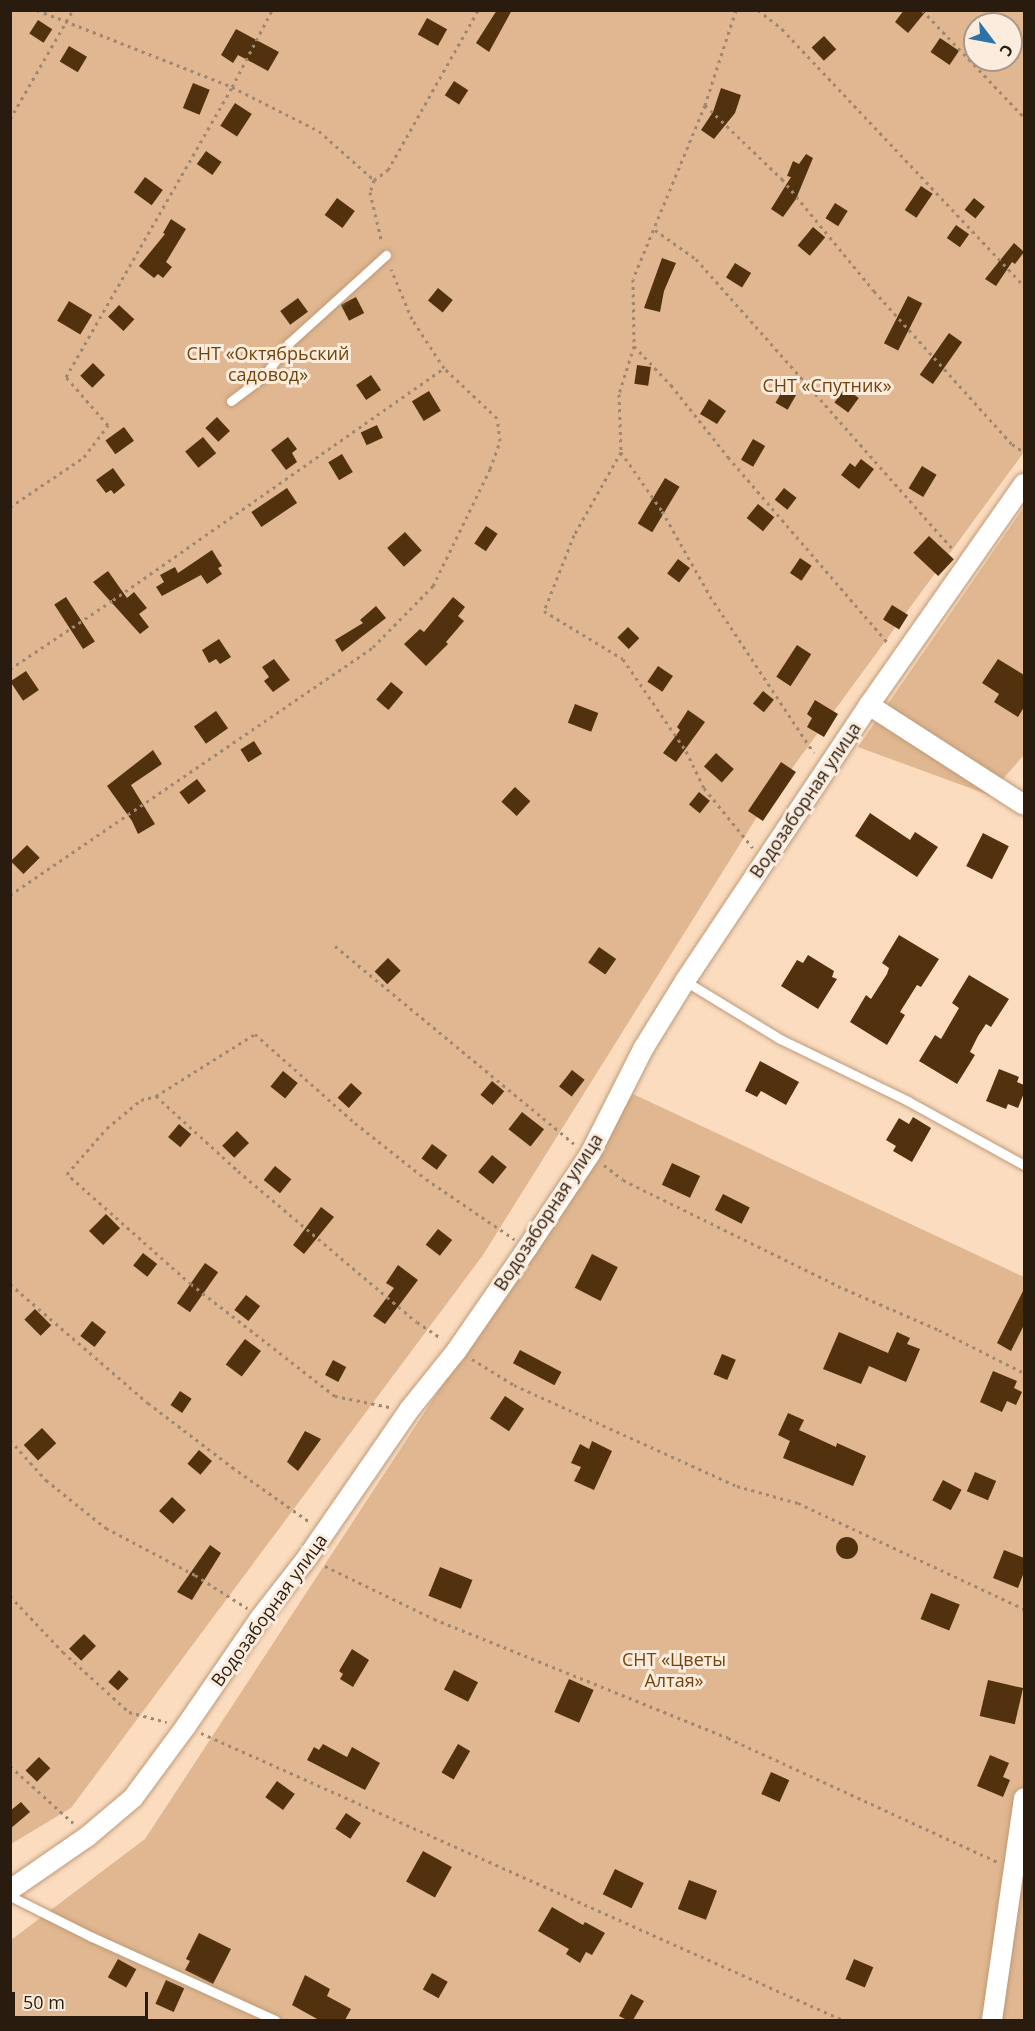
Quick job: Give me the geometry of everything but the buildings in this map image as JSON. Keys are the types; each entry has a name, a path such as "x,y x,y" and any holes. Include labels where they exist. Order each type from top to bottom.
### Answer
{"street":[{"name":"Водозаборная улица","path":"10,1890 88,1836 133,1798 186,1726 261,1617 307,1558 409,1410 457,1350 528,1247 590,1154 643,1049 685,981 869,705 1024,484"},
{"path":"869,705 1024,804"},
{"path":"992,2020 1024,1798"}],"lane":[{"path":"231,401 263,377 289,343 386,255"},
{"path":"685,981 780,1039 908,1101 1024,1165"},
{"path":"10,1896 92,1937 274,2020"}],"path":[{"path":"37,10 232,87 319,131 374,180"},
{"path":"10,119 73,10"},
{"path":"10,507 84,458 108,425 66,377 232,87 272,10"},
{"path":"10,895 372,647 433,586 490,469 500,441 497,418 444,368 412,319 386,255 375,219 370,192 374,180 388,170 478,10"},
{"path":"736,10 705,105 633,279 634,346 619,394 621,452 574,535 543,611 623,660 686,751 704,788 748,846 768,855"},
{"path":"758,10 782,29 1024,286"},
{"path":"922,10 1024,117"},
{"path":"705,105 782,179 874,291 1012,444 1024,452"},
{"path":"654,230 696,260 968,566"},
{"path":"634,346 671,386 766,502 902,659"},
{"path":"10,669 113,600 444,368"},
{"path":"621,452 662,511 710,596 825,770"},
{"path":"335,946 572,1143 624,1180 838,1286 939,1330 1024,1373"},
{"path":"409,1410 335,1396 190,1284 67,1174 107,1128 141,1100 156,1096 255,1034 364,1130 435,1185 528,1247"},
{"path":"156,1096 238,1171 417,1322 514,1385 737,1486 798,1503 1024,1609"},
{"path":"10,1284 148,1403 232,1467 324,1532"},
{"path":"10,1440 46,1480 106,1528 195,1575 261,1617"},
{"path":"307,1558 434,1619 728,1738 1013,1870"},
{"path":"10,1596 63,1652 129,1712 186,1726 843,2020"},
{"path":"10,1766 88,1836"}],"green space":[{"path":"11,11 1024,11 1024,452 760,812 483,1255 71,1808 11,1844"},
{"path":"1024,507 1024,755 989,795 858,747"},
{"name":"СНТ «Цветы Алтая»","path":"633,1094 1024,1277 1024,2020 11,2020 11,1940 145,1839"}],"park label":[{"name":"СНТ «Октябрьский садовод»","path":"268,364"},
{"name":"СНТ «Спутник»","path":"827,385"}]}
